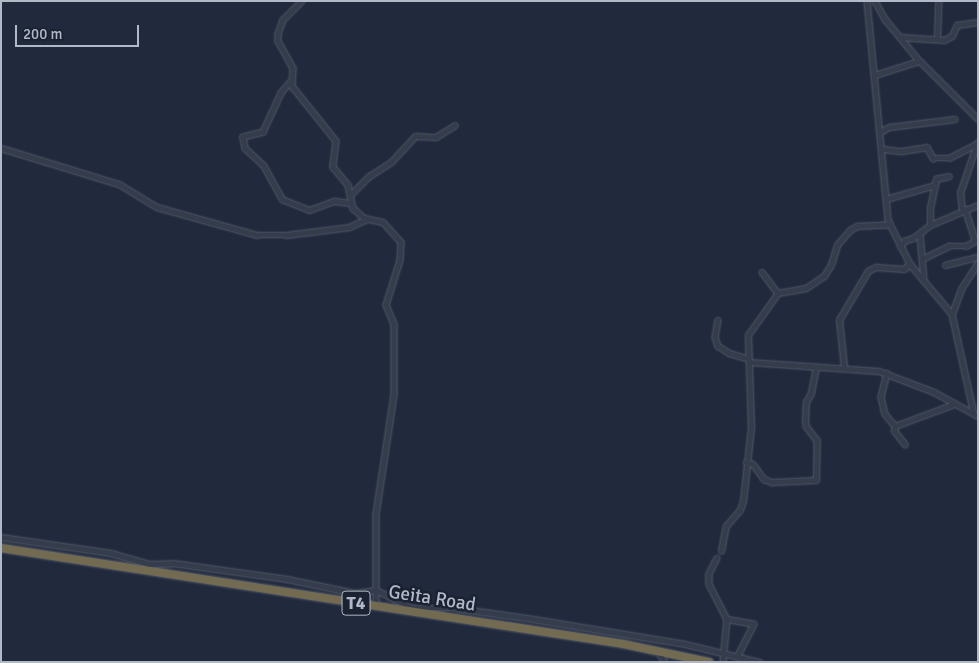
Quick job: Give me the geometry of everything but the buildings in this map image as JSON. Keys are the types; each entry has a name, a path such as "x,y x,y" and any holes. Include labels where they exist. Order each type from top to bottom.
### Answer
{"highway":[{"name":"Geita Road","path":"1,548 657,650 710,662"}],"street":[{"path":"302,1 283,20 278,34 278,41 293,68 292,80 294,90 336,141 333,167 348,185 350,203"},
{"path":"867,1 890,224 910,264 952,314 976,415"},
{"path":"875,1 919,60 978,119"},
{"path":"937,39 938,1"},
{"path":"900,37 937,39 952,36 957,25 978,22"},
{"path":"875,75 919,60"},
{"path":"292,80 281,93 262,132 243,137 245,148 264,166 282,199 309,210 334,201 350,203 367,219 383,222 399,238 401,246 396,275 386,305 394,324 394,395 378,498 376,606"},
{"path":"880,132 889,127 955,119"},
{"path":"350,195 368,177 391,162 415,136 436,137 455,125"},
{"path":"924,258 949,246 966,246 976,242 960,193 978,136"},
{"path":"882,149 902,151 927,147 933,158 949,158 977,143"},
{"path":"1,148 119,184 157,206 257,235 280,236 349,227 367,219"},
{"path":"930,224 934,185 938,177 949,176"},
{"path":"886,199 934,185"},
{"path":"900,247 904,240 920,234 930,224 978,205"},
{"path":"721,551 726,526 742,506 751,428 748,335 778,293 806,288 820,280 830,269 837,245 855,227 890,224"},
{"path":"920,234 924,258 925,283"},
{"path":"945,265 978,257"},
{"path":"952,314 961,289 978,263"},
{"path":"844,368 839,320 868,271 876,267 904,269 910,264"},
{"path":"762,272 778,293"},
{"path":"718,320 715,337 718,346 729,353 748,360 887,373 976,415"},
{"path":"746,462 753,464 764,479 772,482 816,480 817,441 806,427 805,420 806,402 811,394 816,367"},
{"path":"887,373 881,398 885,414 895,426 894,431 905,445"},
{"path":"895,426 954,404"},
{"path":"1,537 111,553 149,564 173,563 287,579 355,593 376,590 413,608 456,608 533,619 724,652 760,662"},
{"path":"717,558 709,574 709,584 727,619 723,662"},
{"path":"727,619 754,624 738,655"},
{"path":"657,650 665,662"},
{"path":"669,662 673,653"}]}
